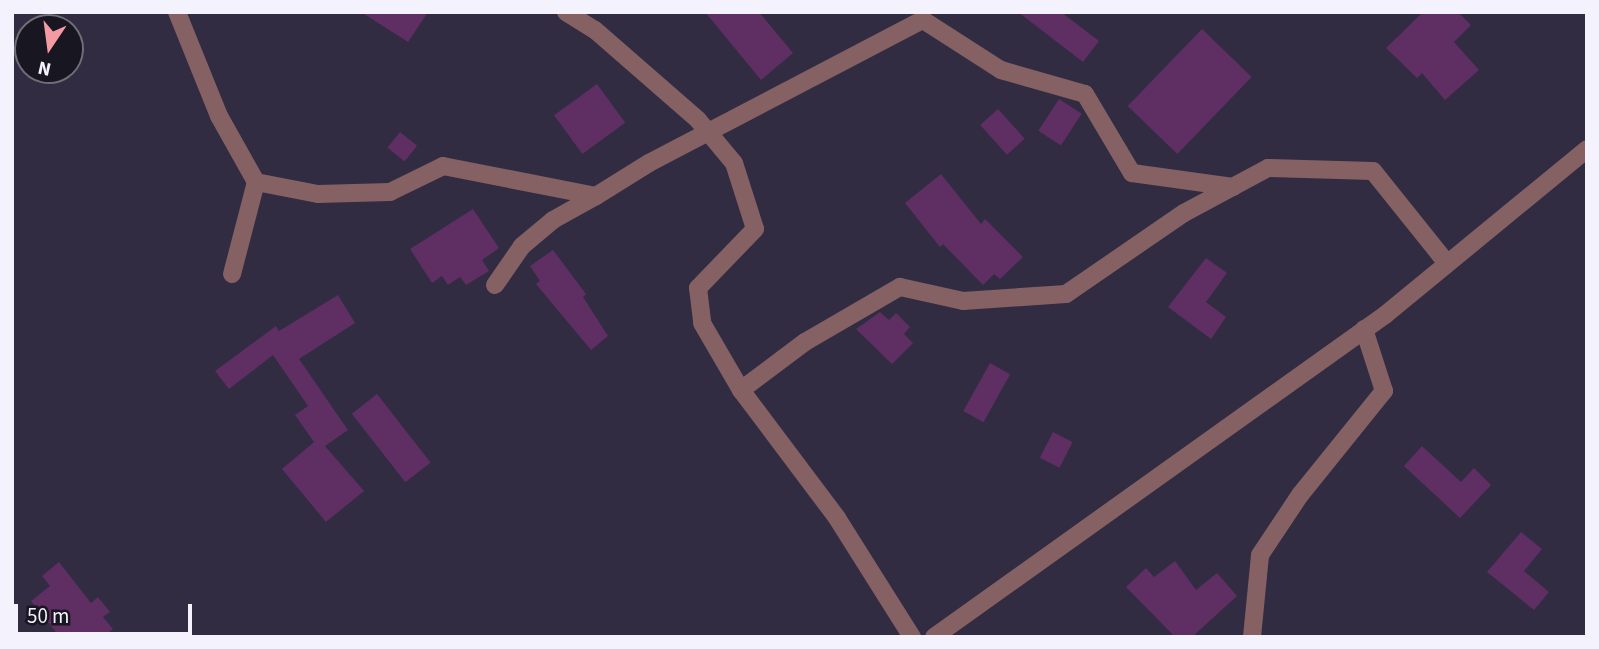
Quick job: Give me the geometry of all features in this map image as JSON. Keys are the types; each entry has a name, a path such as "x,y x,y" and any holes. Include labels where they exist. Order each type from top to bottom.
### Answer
{"street":[{"path":"177,12 219,117 256,182 232,274"},
{"path":"566,12 595,30 710,135 734,163 755,229 698,288 702,323 741,390 837,518 912,637"},
{"path":"495,285 522,246 553,220 649,163 710,135 924,15 1001,69 1085,94 1132,173 1233,187"},
{"path":"934,637 1364,329 1587,149"},
{"path":"256,182 317,194 390,192 443,166 596,196"},
{"path":"741,390 796,348 900,287 963,301 1066,294 1184,213 1268,168 1373,170 1445,261"},
{"path":"1252,637 1261,555 1300,495 1384,391 1364,329"}],"building":[{"path":"361,12 428,12 408,42"},
{"path":"705,12 759,12 793,53 761,80"},
{"path":"1018,12 1061,12 1099,41 1083,62"},
{"path":"1423,12 1458,12 1471,25 1454,42 1479,70 1445,100 1422,73 1417,78 1386,48"},
{"path":"1202,29 1252,77 1177,154 1128,106"},
{"path":"597,84 625,123 582,154 554,115"},
{"path":"1059,99 1082,114 1061,146 1038,131"},
{"path":"998,109 1025,139 1007,155 980,125"},
{"path":"400,132 417,146 405,161 387,148"},
{"path":"941,174 981,224 985,219 1023,257 1000,279 994,274 983,285 943,244 940,247 905,203"},
{"path":"473,209 499,248 482,260 489,271 466,285 460,277 448,285 442,276 432,283 410,249"},
{"path":"553,250 586,294 583,297 608,336 591,350 536,284 540,281 530,266"},
{"path":"1206,258 1227,273 1206,302 1226,317 1211,339 1168,307"},
{"path":"338,295 355,323 299,359 348,430 325,446 364,491 326,522 282,469 314,442 295,415 308,406 273,355 229,389 215,371 276,326 279,331"},
{"path":"880,312 889,320 896,313 910,327 904,334 913,343 892,364 856,329"},
{"path":"990,363 1010,374 983,422 963,411"},
{"path":"377,394 431,463 405,482 352,414"},
{"path":"1053,432 1073,442 1059,468 1040,458"},
{"path":"1422,446 1461,482 1474,468 1491,485 1460,518 1404,466"},
{"path":"1521,532 1542,549 1524,571 1549,592 1534,610 1487,572"},
{"path":"1175,561 1196,590 1217,573 1237,596 1192,637 1175,637 1126,587 1146,568 1154,577"},
{"path":"59,562 91,603 98,597 110,612 103,617 113,629 103,637 60,637 31,601 50,586 42,576"}]}
